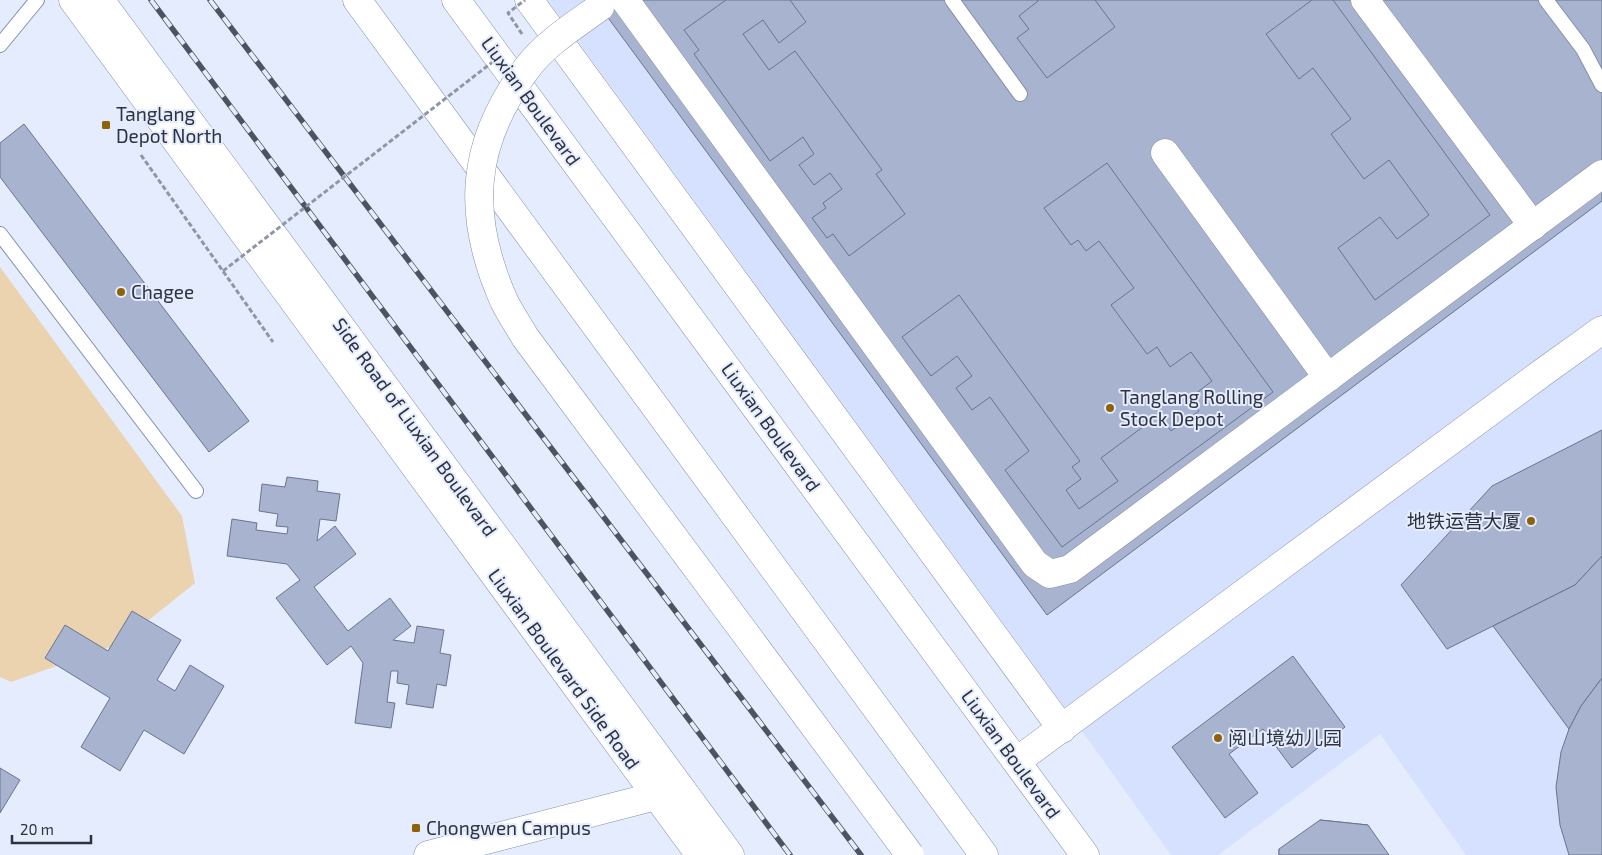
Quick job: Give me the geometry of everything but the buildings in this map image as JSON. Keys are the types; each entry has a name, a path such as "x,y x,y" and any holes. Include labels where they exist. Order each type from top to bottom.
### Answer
{"main road":[{"name":"Liuxian Boulevard Side Road","path":"73,0 700,855"},
{"name":"Side Road of Liuxian Boulevard","path":"100,0 730,855"},
{"path":"356,0 984,855"},
{"name":"Liuxian Boulevard","path":"456,0 1085,855"},
{"path":"527,0 1062,729"},
{"path":"1365,0 1533,226"},
{"path":"910,855 525,337 505,302 489,264 480,224 478,188 485,149 504,104 528,67 551,43 622,3 1035,564 1050,574 1070,569 1602,174"},
{"path":"1165,153 1328,378"},
{"path":"1017,761 1602,330"},
{"path":"428,855 656,796"}],"lane":[{"path":"0,45 37,0"},
{"path":"952,0 1020,94"},
{"path":"1546,0 1583,50 1602,84"},
{"path":"0,234 196,491"}],"path":[{"path":"525,38 508,13 527,0"},
{"path":"223,271 502,56"},
{"path":"141,155 273,342"}],"shaded area":[{"name":"Tanglang Rolling Stock Depot","path":"548,0 1602,0 1602,855 1466,855 1380,734 1218,855 1171,855"},
{"path":"0,267 182,516 195,583 119,644 11,682 0,677"}],"railway":[{"path":"151,0 790,855"},
{"path":"210,0 861,855"}],"place":[{"name":"Tanglang Depot North","path":"106,125"},
{"name":"Chagee","path":"121,292"},
{"name":"Tanglang Rolling Stock Depot","path":"1110,408"},
{"name":"地铁运营大厦","path":"1531,521"},
{"name":"阅山境幼儿园","path":"1218,738"},
{"name":"Chongwen Campus","path":"416,828"}]}
